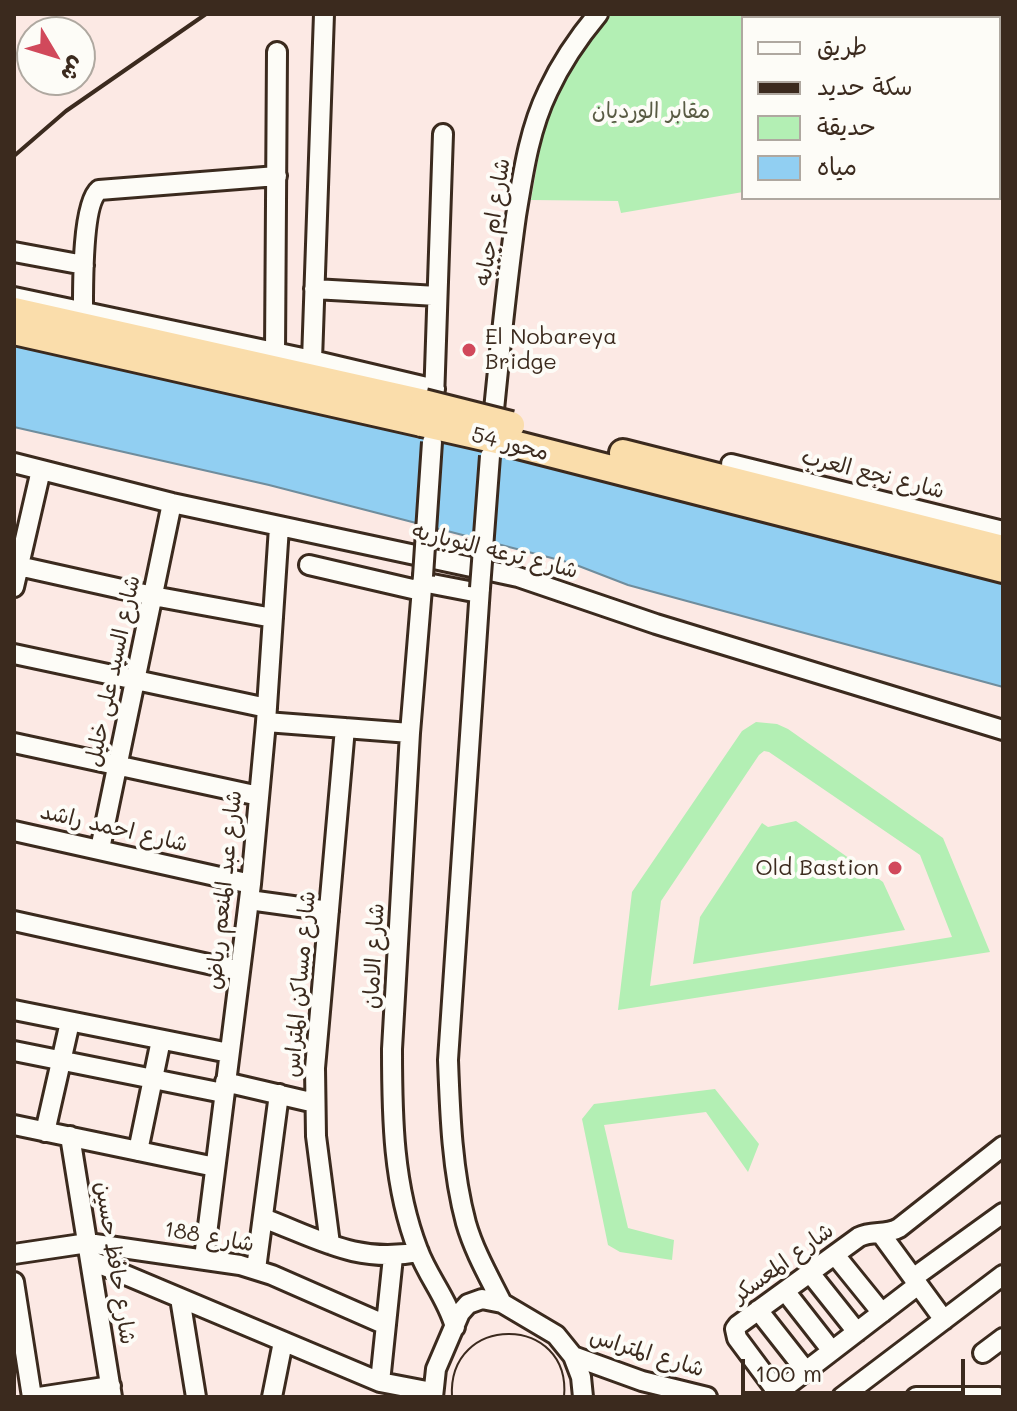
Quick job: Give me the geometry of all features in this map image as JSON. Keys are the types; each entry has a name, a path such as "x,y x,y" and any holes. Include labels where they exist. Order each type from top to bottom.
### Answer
{"highway":[{"name":"محور 54","path":"14,311 428,414 502,441 1003,569"},
{"name":"محور 54","path":"14,331 428,414"},
{"name":"محور 54","path":"502,441 1003,549"}],"street":[{"path":"312,360 324,14"},
{"name":"شارع ام جبابه","path":"479,590 502,441 508,274 523,177 533,130 547,93 565,59 598,14"},
{"path":"275,352 277,52"},
{"name":"شارع الامان","path":"443,134 422,583 392,1049 392,1101 400,1186 407,1220 419,1252 447,1303 455,1327"},
{"path":"83,313 90,202 99,190 277,176"},
{"path":"14,252 84,265"},
{"path":"314,289 437,296"},
{"path":"14,297 312,360 428,414"},
{"name":"شارع ترعه النوباريه","path":"14,463 172,503 518,577 656,624 1003,730"},
{"name":"شارع نجع العرب","path":"731,464 1003,531"},
{"path":"14,587 16,565 41,470"},
{"name":"شارع السيد على خليل","path":"100,849 172,503"},
{"name":"شارع عبد المنعم رياض","path":"204,1258 250,892 279,527"},
{"path":"16,565 153,596 273,618"},
{"path":"309,565 479,590 450,1008 449,1073 452,1126 466,1224 502,1303"},
{"path":"14,654 266,715 345,728 410,733"},
{"name":"شارع مساكن المتراس","path":"330,1244 319,1171 315,1068 345,728"},
{"path":"14,743 259,796"},
{"name":"شارع احمد راشد","path":"14,831 100,849 329,911"},
{"path":"14,921 240,971"},
{"path":"14,1010 229,1053"},
{"path":"45,1132 70,1022"},
{"path":"138,1151 161,1040"},
{"path":"14,1051 153,1079 279,1094 315,1103"},
{"path":"256,1269 279,1094"},
{"path":"14,1125 215,1167"},
{"name":"شارع حافظ حسين","path":"70,1136 112,1392"},
{"name":"شارع المعسكر","path":"775,1395 735,1333 738,1325 864,1234 890,1233 899,1228 1003,1146"},
{"path":"775,1395 882,1313 1003,1213"},
{"path":"263,1218 371,1256 393,1257 419,1252"},
{"path":"881,1234 944,1320"},
{"path":"89,1252 180,1298 283,1342 380,1382 432,1395 436,1369 460,1313 472,1302 489,1299 502,1303 556,1335 573,1356 581,1377 583,1397"},
{"name":"شارع 188","path":"14,1254 89,1252 204,1258 256,1269 386,1325"},
{"path":"835,1255 882,1313"},
{"path":"380,1382 393,1257"},
{"path":"810,1273 857,1332"},
{"path":"14,1282 32,1397"},
{"path":"842,1397 944,1320 1001,1282"},
{"path":"785,1291 832,1351"},
{"path":"180,1298 196,1397"},
{"path":"758,1310 806,1371"},
{"path":"983,1353 1003,1338"},
{"path":"272,1397 283,1342"},
{"name":"شارع المتراس","path":"573,1356 625,1376 701,1396"},
{"path":"39,1397 112,1392"},
{"path":"916,1397 999,1397"}],"green space":[{"name":"مقابر الورديان","path":"606,14 1003,14 1001,38 1001,16 741,16 741,192 621,213 618,201 531,200 553,101 584,45"},
{"path":"756,722 777,724 788,729 943,838 990,952 618,1010 632,892 742,731","holes":["769,752 920,855 952,937 650,986 661,901 759,755"]},
{"path":"796,821 883,882 905,930 693,964 700,917 762,823 768,827"},
{"path":"715,1089 759,1144 748,1172 706,1112 604,1125 628,1228 674,1240 672,1260 620,1252 608,1245 582,1119 594,1104"}],"water":[{"path":"14,345 199,382 472,446 1003,583 1003,687 628,585 571,563 269,485 14,427"}],"tram line":[{"path":"452,1397 456,1369 469,1349 487,1338 509,1334 531,1338 549,1350 561,1370 564,1397"}],"railway":[{"path":"14,156 66,111 206,14"}],"place":[{"name":"El Nobareya Bridge","path":"469,350"},
{"name":"Old Bastion","path":"895,868"}]}
